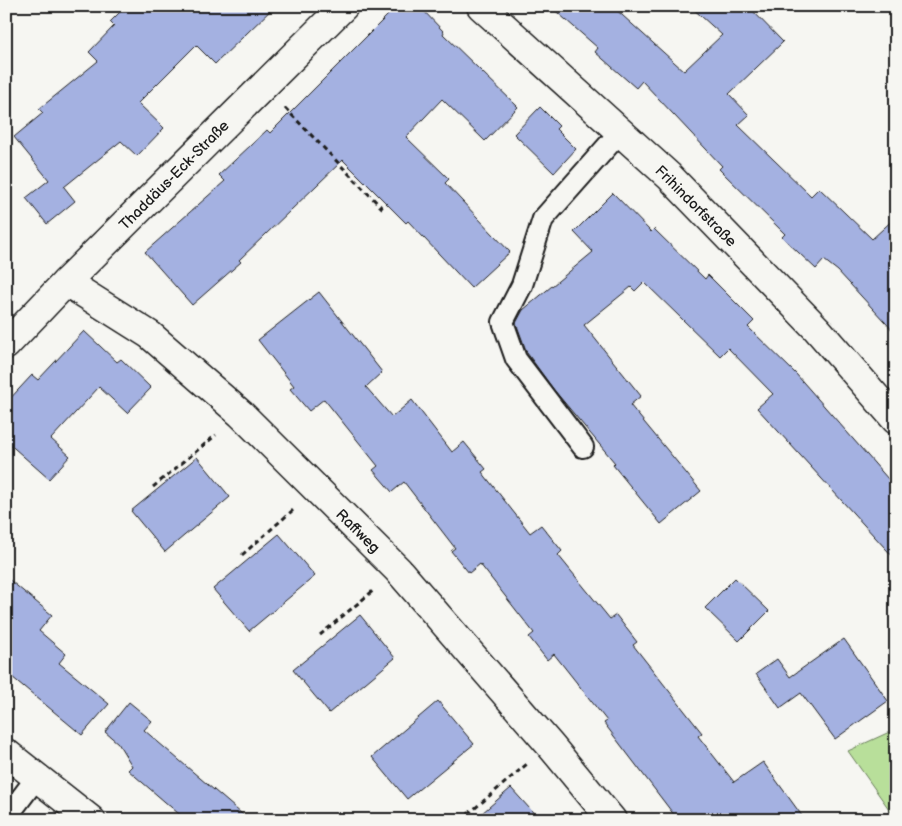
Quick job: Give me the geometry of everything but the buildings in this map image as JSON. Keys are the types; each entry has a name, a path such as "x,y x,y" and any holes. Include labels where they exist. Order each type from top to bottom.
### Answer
{"street":[{"name":"Thaddäus-Eck-Straße","path":"6,345 66,282 344,6"},
{"name":"Frihindorfstraße","path":"481,6 668,176 817,329 896,420"},
{"name":"Raffweg","path":"66,282 150,335 242,414 398,570 550,744 612,820"},
{"path":"6,753 91,820"}],"lane":[{"path":"583,447 516,359 503,322 522,285 543,219 620,132"},
{"path":"6,818 37,777"}],"path":[{"path":"264,86 384,210"},
{"path":"153,486 242,414"},
{"path":"242,555 316,490"},
{"path":"320,635 398,570"},
{"path":"460,820 550,744"}],"green space":[{"path":"896,729 896,819 848,751"}]}
